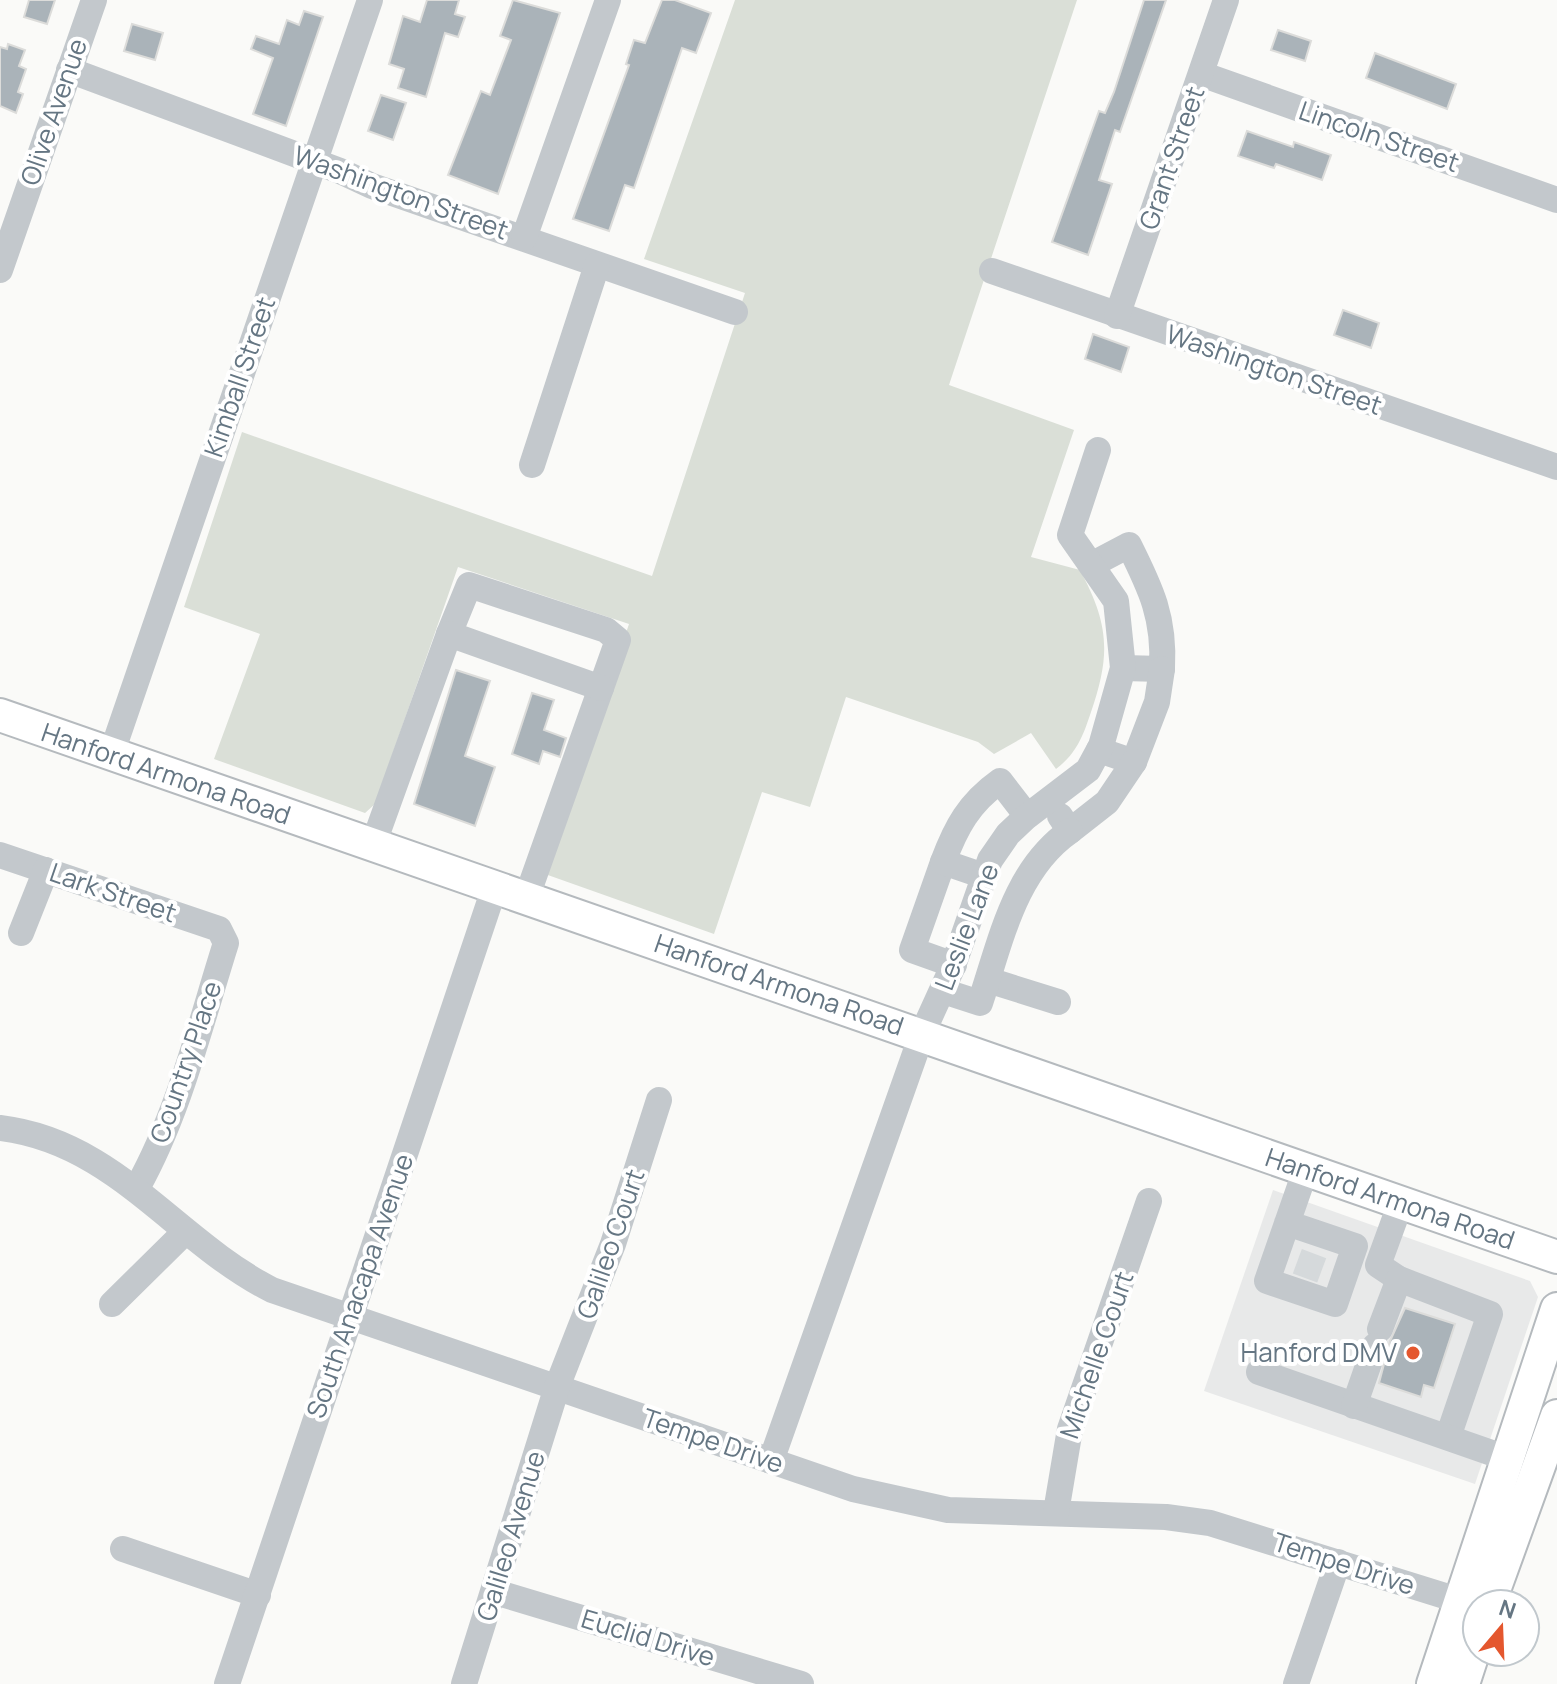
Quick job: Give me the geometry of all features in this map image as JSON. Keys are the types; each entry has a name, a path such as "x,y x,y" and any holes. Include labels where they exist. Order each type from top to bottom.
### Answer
{"main road":[{"name":"Hanford Armona Road","path":"0,715 1557,1257"},
{"path":"1480,1588 1509,1459 1557,1309"},
{"path":"1483,1588 1557,1416"},
{"path":"1433,1684 1461,1632"}],"street":[{"name":"Olive Avenue","path":"0,270 12,195 69,70 94,0"},
{"name":"Kimball Street","path":"111,755 370,0"},
{"path":"524,238 608,0"},
{"name":"Grant Street","path":"1117,316 1226,0"},
{"name":"Washington Street","path":"69,70 315,161 372,186 735,312"},
{"name":"Lincoln Street","path":"1201,74 1557,200"},
{"path":"532,465 597,265"},
{"name":"Washington Street","path":"992,271 1557,467"},
{"name":"Leslie Lane","path":"771,1461 922,1034 954,965 981,884 1008,834 1088,770 1099,750 1123,668 1116,601 1070,535 1098,450"},
{"path":"943,991 980,1003 1013,905 1037,859 1107,802 1134,762 1157,702 1164,649 1157,600 1129,545 1093,564"},
{"path":"373,845 469,585 606,630 618,640 526,899"},
{"path":"449,634 601,688"},
{"path":"1123,668 1162,669"},
{"path":"1099,750 1134,762"},
{"path":"954,965 912,950 957,824 978,796 1000,781 1027,816"},
{"path":"1048,800 1070,831"},
{"name":"Lark Street","path":"0,855 219,929 224,934"},
{"path":"943,862 1013,905"},
{"path":"21,933 46,870"},
{"name":"South Anacapa Avenue","path":"227,1684 494,889"},
{"name":"Country Place","path":"137,1188 153,1159 184,1076 226,943 224,934"},
{"path":"988,980 1058,1002"},
{"name":"Galileo Court","path":"557,1387 603,1271 659,1100"},
{"name":"Tempe Drive","path":"0,1128 57,1143 137,1188 220,1261 253,1281 348,1318 771,1461 914,1505 960,1511 1056,1512 1210,1523 1461,1599"},
{"path":"1306,1169 1267,1281 1303,1285 1335,1304 1355,1246"},
{"name":"Michelle Court","path":"1056,1512 1070,1429 1149,1201"},
{"path":"1401,1202 1378,1265 1399,1279 1490,1314 1448,1437"},
{"path":"1287,1223 1319,1238 1381,1255"},
{"path":"112,1304 185,1232"},
{"path":"1354,1406 1399,1279"},
{"path":"1259,1372 1509,1459"},
{"name":"Galileo Avenue","path":"464,1684 557,1387"},
{"path":"123,1549 258,1595"},
{"path":"1296,1684 1338,1562"},
{"name":"Euclid Drive","path":"495,1592 801,1684"}],"shaded area":[{"path":"735,0 1077,0 949,385 1074,430 1031,557 1080,570 1097,607 1104,656 1102,673 1082,736 1069,757 1056,769 1031,733 994,754 978,742 846,697 810,807 762,792 714,934 545,874 629,624 458,567 375,804 365,813 214,759 260,634 184,607 242,432 652,576 745,293 644,259"},
{"path":"1273,1190 1530,1281 1538,1297 1475,1484 1204,1391"}],"building":[{"path":"29,0 55,0 47,24 24,17"},
{"path":"427,0 459,0 455,14 465,17 458,37 445,33 426,97 398,88 404,69 389,64 403,16 420,22"},
{"path":"513,0 560,13 498,194 448,175 481,91 490,95 511,40 500,36"},
{"path":"662,0 675,0 711,13 696,53 682,48 634,188 625,185 609,231 573,219 629,65 626,64 634,40 645,43"},
{"path":"1144,0 1166,0 1120,132 1115,130 1099,180 1112,184 1088,255 1052,242 1099,111 1105,113 1114,92"},
{"path":"304,11 323,17 286,126 253,114 273,58 251,49 256,36 279,44 287,20 299,25"},
{"path":"132,24 163,33 155,60 124,51"},
{"path":"1278,30 1311,41 1305,61 1271,50"},
{"path":"8,44 25,50 19,66 26,69 18,92 23,94 16,113 0,106 0,47 7,49"},
{"path":"1375,53 1456,84 1447,109 1366,78"},
{"path":"381,95 406,103 393,140 368,131"},
{"path":"1247,131 1293,147 1294,142 1331,155 1322,180 1276,164 1274,168 1238,156"},
{"path":"1343,310 1379,323 1371,348 1334,335"},
{"path":"1093,334 1129,347 1121,372 1085,359"},
{"path":"456,670 490,681 465,756 495,767 475,826 414,804"},
{"path":"532,693 554,700 544,730 566,738 560,757 543,751 539,764 512,754"},
{"path":"1405,1308 1455,1324 1434,1388 1424,1385 1421,1397 1379,1383 1390,1341"}],"tunnel":[{"path":"1305,1278 1318,1243"}],"place":[{"name":"Hanford DMV","path":"1413,1353"}]}
